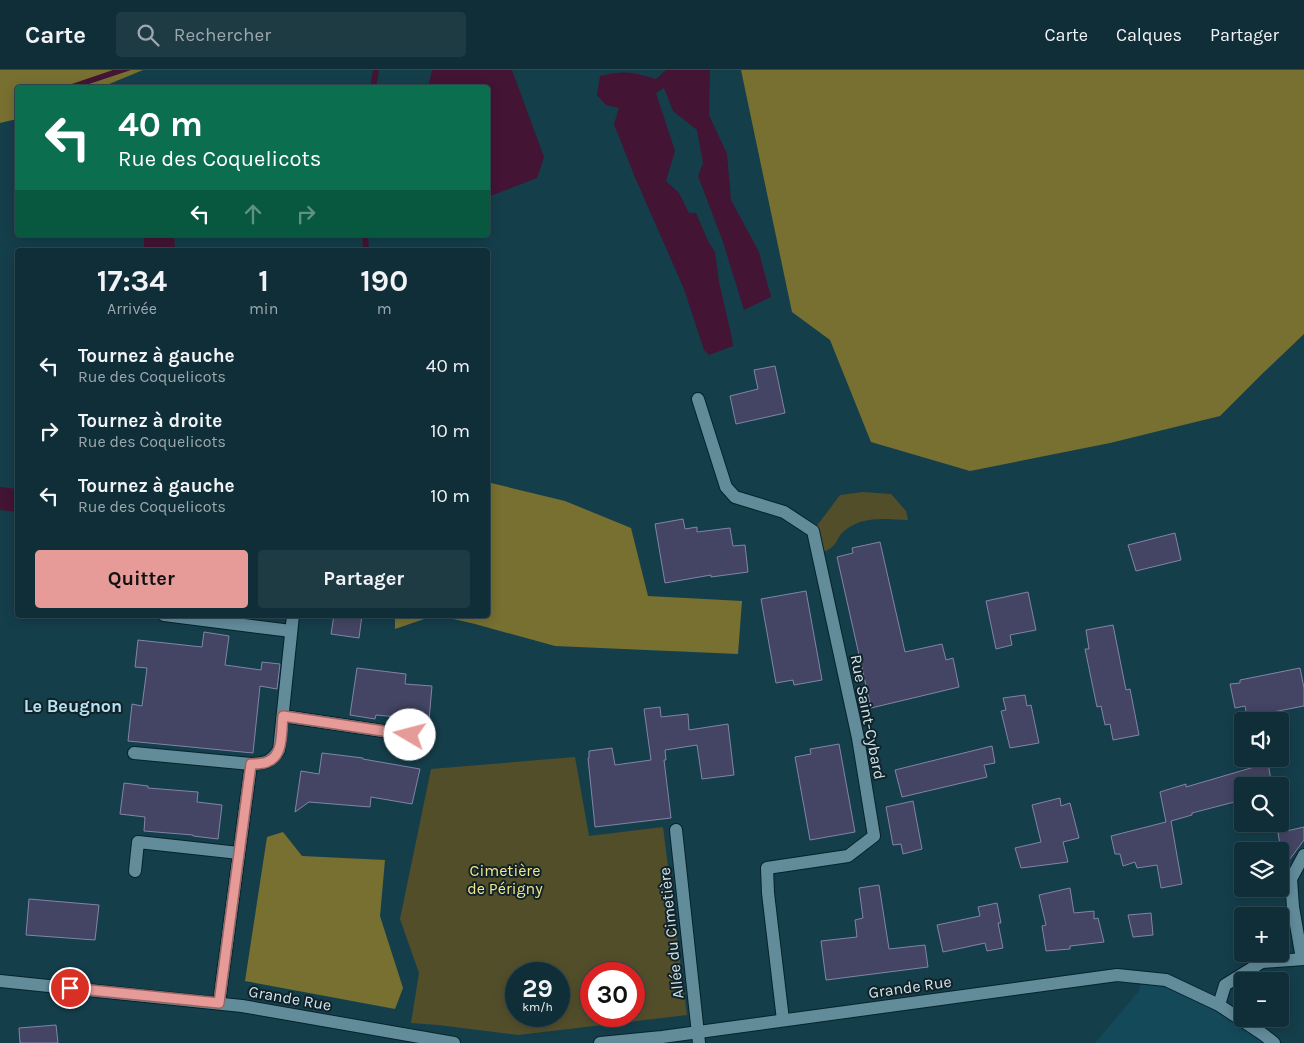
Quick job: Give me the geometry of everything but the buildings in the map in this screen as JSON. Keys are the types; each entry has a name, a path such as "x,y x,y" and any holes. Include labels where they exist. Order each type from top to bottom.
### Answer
{"street":[{"name":"Rue Saint-Cybard","path":"698,399 726,487 734,497 784,512 813,531 858,738 874,836 848,856 767,868 783,1020"},
{"path":"188,618 291,631"},
{"path":"134,753 251,764 265,763 272,759 279,750 293,618"},
{"path":"283,716 410,735"},
{"path":"219,1003 251,764"},
{"name":"Allée du Cimetière","path":"676,830 698,1038"},
{"path":"135,870 138,842 239,853"},
{"path":"1219,1005 1225,985 1262,962 1303,959 1292,907 1290,879 1304,855"},
{"name":"Grande Rue","path":"600,1043 698,1038 783,1020 1117,975 1166,980 1219,1005 1274,1043"},
{"name":"Grande Rue","path":"0,981 242,1006 437,1042 454,1043"}],"shaded area":[{"path":"0,70 143,70 107,85 15,85 15,119 0,123"},
{"path":"113,70 131,70 86,85 69,85"},
{"path":"432,70 512,70 544,157 537,178 490,196 490,85 428,85"},
{"path":"666,70 710,70 709,115 727,154 731,200 759,252 771,297 744,310 723,242 698,176 703,163 697,130 673,111 664,88 656,93 675,151 666,181 679,193 689,213 696,213 715,252 719,282 732,338 733,346 709,355 704,350 684,289 634,175 614,124 619,108 606,105 597,95 600,76 629,73 656,79"},
{"path":"741,70 1304,70 1304,334 1220,416 1110,443 970,471 871,442 830,340 792,312"},
{"path":"144,237 174,237 175,248 144,248"},
{"path":"490,482 565,501 631,528 648,596 742,601 738,654 555,646 449,618 490,618"},
{"path":"0,487 15,489 15,512 0,510"},
{"path":"395,618 427,618 395,629"},
{"path":"283,832 302,856 385,860 380,916 403,988 395,1009 245,981 267,837"},
{"path":"1143,977 1166,980 1234,1020 1234,1027 1247,1027 1274,1043 1095,1043 1139,991"}],"green space":[{"path":"863,492 891,494 906,511 908,520 873,519 856,524 841,534 831,548 818,554 813,531 840,495"},
{"name":"Cimetière de Périgny","path":"575,757 589,836 663,827 687,1015 645,1020 645,962 580,962 580,1027 586,1027 518,1035 411,1023 419,973 400,919 431,769"}],"waterway":[{"path":"374,85 376,70"},
{"path":"365,237 366,248"}],"district":[{"name":"Le Beugnon","path":"73,706"}],"route":[{"path":"70,988 219,1003 251,764 265,763 272,759 279,750 283,716 410,735"}]}
